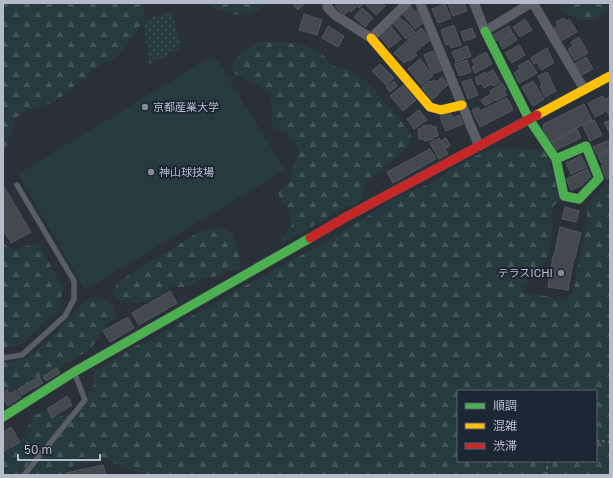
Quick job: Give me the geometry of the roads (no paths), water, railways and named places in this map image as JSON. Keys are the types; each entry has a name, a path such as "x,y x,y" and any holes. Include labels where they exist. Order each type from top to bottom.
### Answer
{"street":[{"path":"328,3 327,7 335,16 372,38 430,107 441,110 462,105"},
{"path":"372,38 406,3"},
{"path":"420,3 479,146"},
{"path":"474,3 485,31 530,119 556,159 564,196 579,199 599,178 586,146 556,159"},
{"path":"485,31 532,3 584,89"},
{"path":"3,417 74,372 346,217 610,76"}],"lane":[{"path":"3,358 22,355 65,316 74,299 74,281 17,185"},
{"path":"24,475 85,400 74,372"}],"place":[{"name":"京都産業大学","path":"145,107"},
{"name":"神山球技場","path":"151,172"},
{"name":"テラスICHI","path":"561,273"}]}
